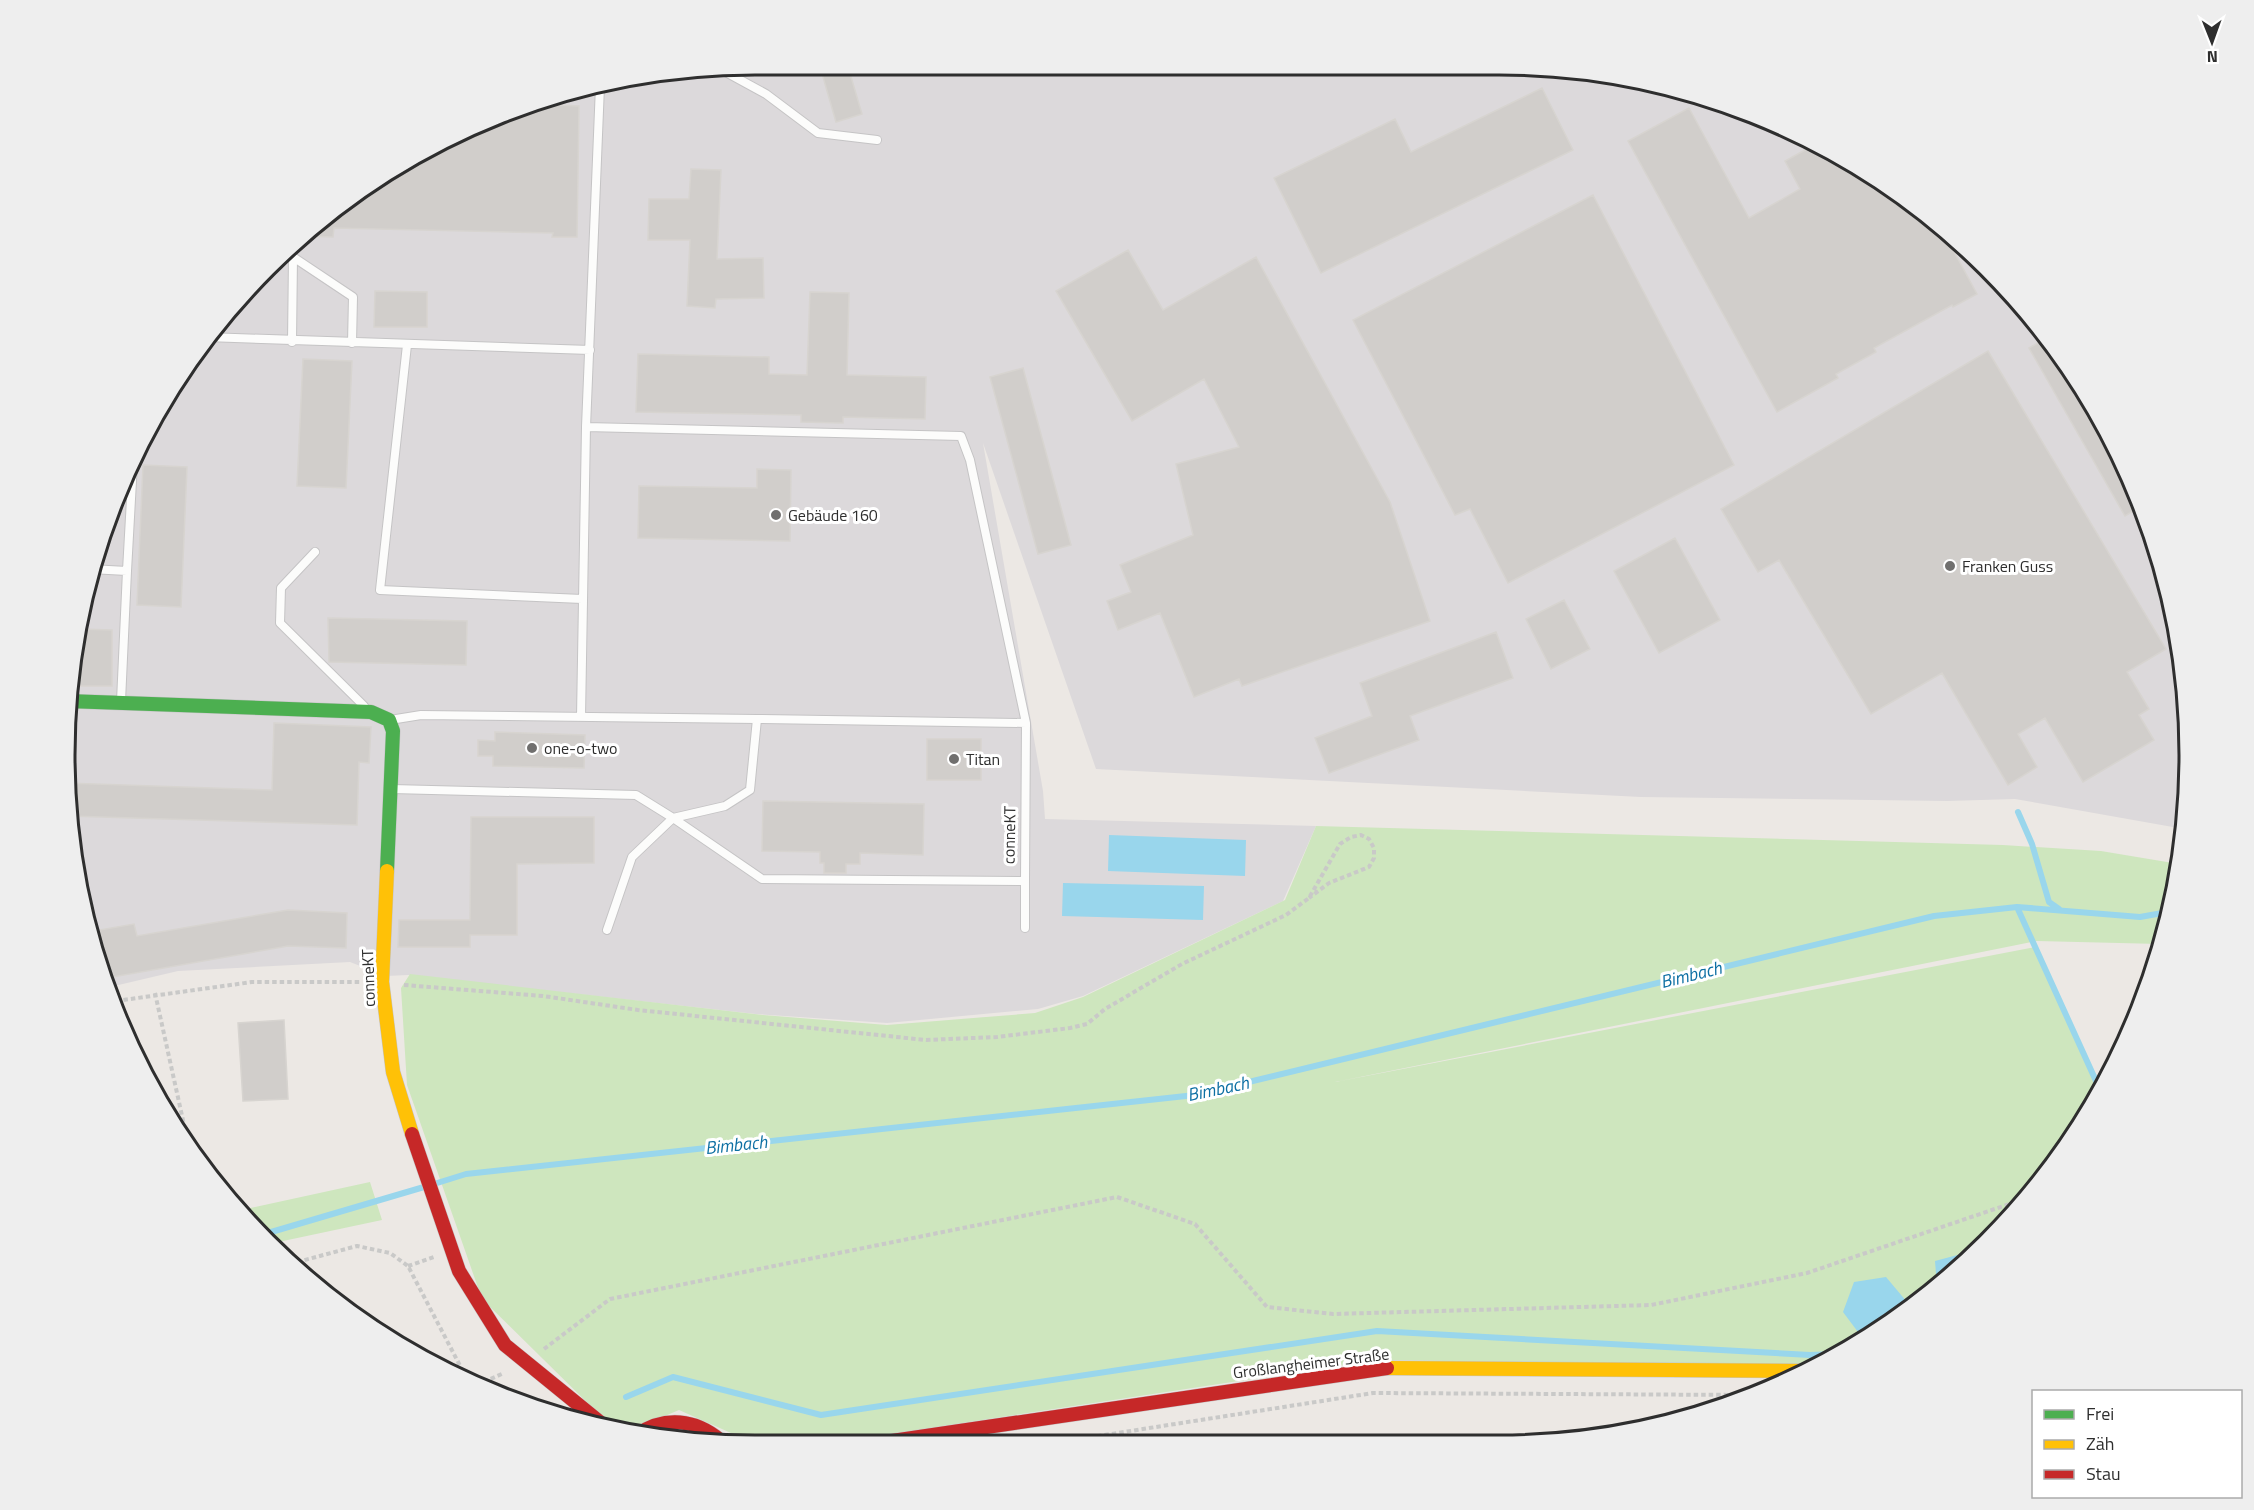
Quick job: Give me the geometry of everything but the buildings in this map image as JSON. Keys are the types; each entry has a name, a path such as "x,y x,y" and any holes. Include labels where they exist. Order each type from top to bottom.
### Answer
{"street":[{"path":"77,701 371,712 389,720"},
{"name":"conneKT","path":"389,720 393,731 392,789 382,982 393,1072 420,1161 459,1271 505,1345 524,1363"},
{"path":"524,1363 591,1415"},
{"name":"Großlangheimer Straße","path":"932,1435 1377,1368 1787,1371"},
{"path":"652,1427 659,1423 678,1421 697,1425 711,1434"}],"lane":[{"path":"732,76 766,94 818,133 877,140"},
{"path":"581,717 586,427 600,93"},
{"path":"292,342 293,257 352,297 352,343"},
{"path":"219,338 292,342 590,350"},
{"path":"407,345 380,590 582,599"},
{"name":"conneKT","path":"392,789 636,795 674,818 762,879 1025,881 1026,723 970,460 961,436 586,427"},
{"path":"121,703 132,484"},
{"path":"315,552 281,588 280,623 371,712"},
{"path":"101,570 127,571"},
{"path":"389,720 421,715 1026,723"},
{"path":"607,930 632,857 674,818 724,806 750,790 758,719"},
{"path":"1025,881 1025,928"}],"path":[{"path":"121,999 252,982 382,982 543,996 638,1010 926,1040 997,1037 1087,1024 1105,1009 1182,964 1286,915 1329,884 1370,867 1374,858 1374,848 1369,838 1361,835 1351,837 1340,844 1309,898"},
{"path":"155,993 184,1123"},
{"path":"524,1363 610,1299 1117,1197 1195,1224 1267,1307 1333,1314 1651,1305 1807,1274 2009,1204"},
{"path":"301,1261 357,1246 390,1253 408,1266 461,1368"},
{"path":"1105,1435 1373,1393 1729,1395"}],"shaded area":[{"path":"755,75 1499,75 1543,76 1632,88 1718,111 1800,145 1877,190 1947,244 1980,274 2010,307 2064,377 2109,454 2143,536 2166,622 2178,711 2178,799 2175,827 2015,799 1947,801 1641,797 1096,769 983,443 1043,791 1045,819 1316,826 1283,901 1083,996 1038,1009 887,1023 756,1014 408,975 386,976 350,962 178,971 116,986 98,931 88,888 76,799 76,711 88,622 111,536 145,454 190,377 244,307 274,274 341,216 415,166 454,145 536,111 622,88 711,76"}],"green space":[{"path":"1316,826 2003,845 2101,851 2170,863 2152,944 2037,941 1335,1082 2035,947 2096,1080 2088,1095 2038,1169 1980,1236 1913,1294 1877,1320 1801,1365 1378,1360 883,1435 744,1435 731,1433 679,1410 643,1425 622,1422 602,1417 482,1299 407,1085 401,988 410,974 763,1015 887,1025 1035,1013 1083,997 1285,900"},
{"path":"370,1182 382,1220 280,1242 249,1208"}],"water":[{"path":"1109,835 1246,840 1245,876 1108,871"},
{"path":"1063,883 1204,886 1203,920 1062,916"},
{"path":"1960,1254 1936,1275 1935,1261"},
{"path":"1886,1277 1905,1300 1858,1332 1843,1312 1854,1282"}],"waterway":[{"path":"2018,812 2032,844 2049,902 2059,909"},
{"path":"2017,907 2096,1081"},
{"name":"Bimbach","path":"434,1184 466,1174 1195,1095 1934,916 2017,907 2140,917 2160,913"},
{"name":"Bimbach","path":"271,1232 424,1187"},
{"path":"626,1397 673,1377 821,1415 1377,1331 1819,1355"}],"traffic: fast":[{"path":"77,701 371,712 389,720 393,731 387,871"}],"traffic: slow":[{"path":"387,871 382,982 393,1072 412,1134"},
{"path":"1387,1368 1787,1371"}],"traffic: jam":[{"path":"412,1134 459,1271 505,1345 591,1415"},
{"path":"933,1435 1387,1368"},
{"path":"652,1427 680,1422 711,1434"}],"place":[{"name":"Gebäude 160","path":"776,515"},
{"name":"Franken Guss","path":"1950,566"},
{"name":"one-o-two","path":"532,748"},
{"name":"Titan","path":"954,759"}]}
